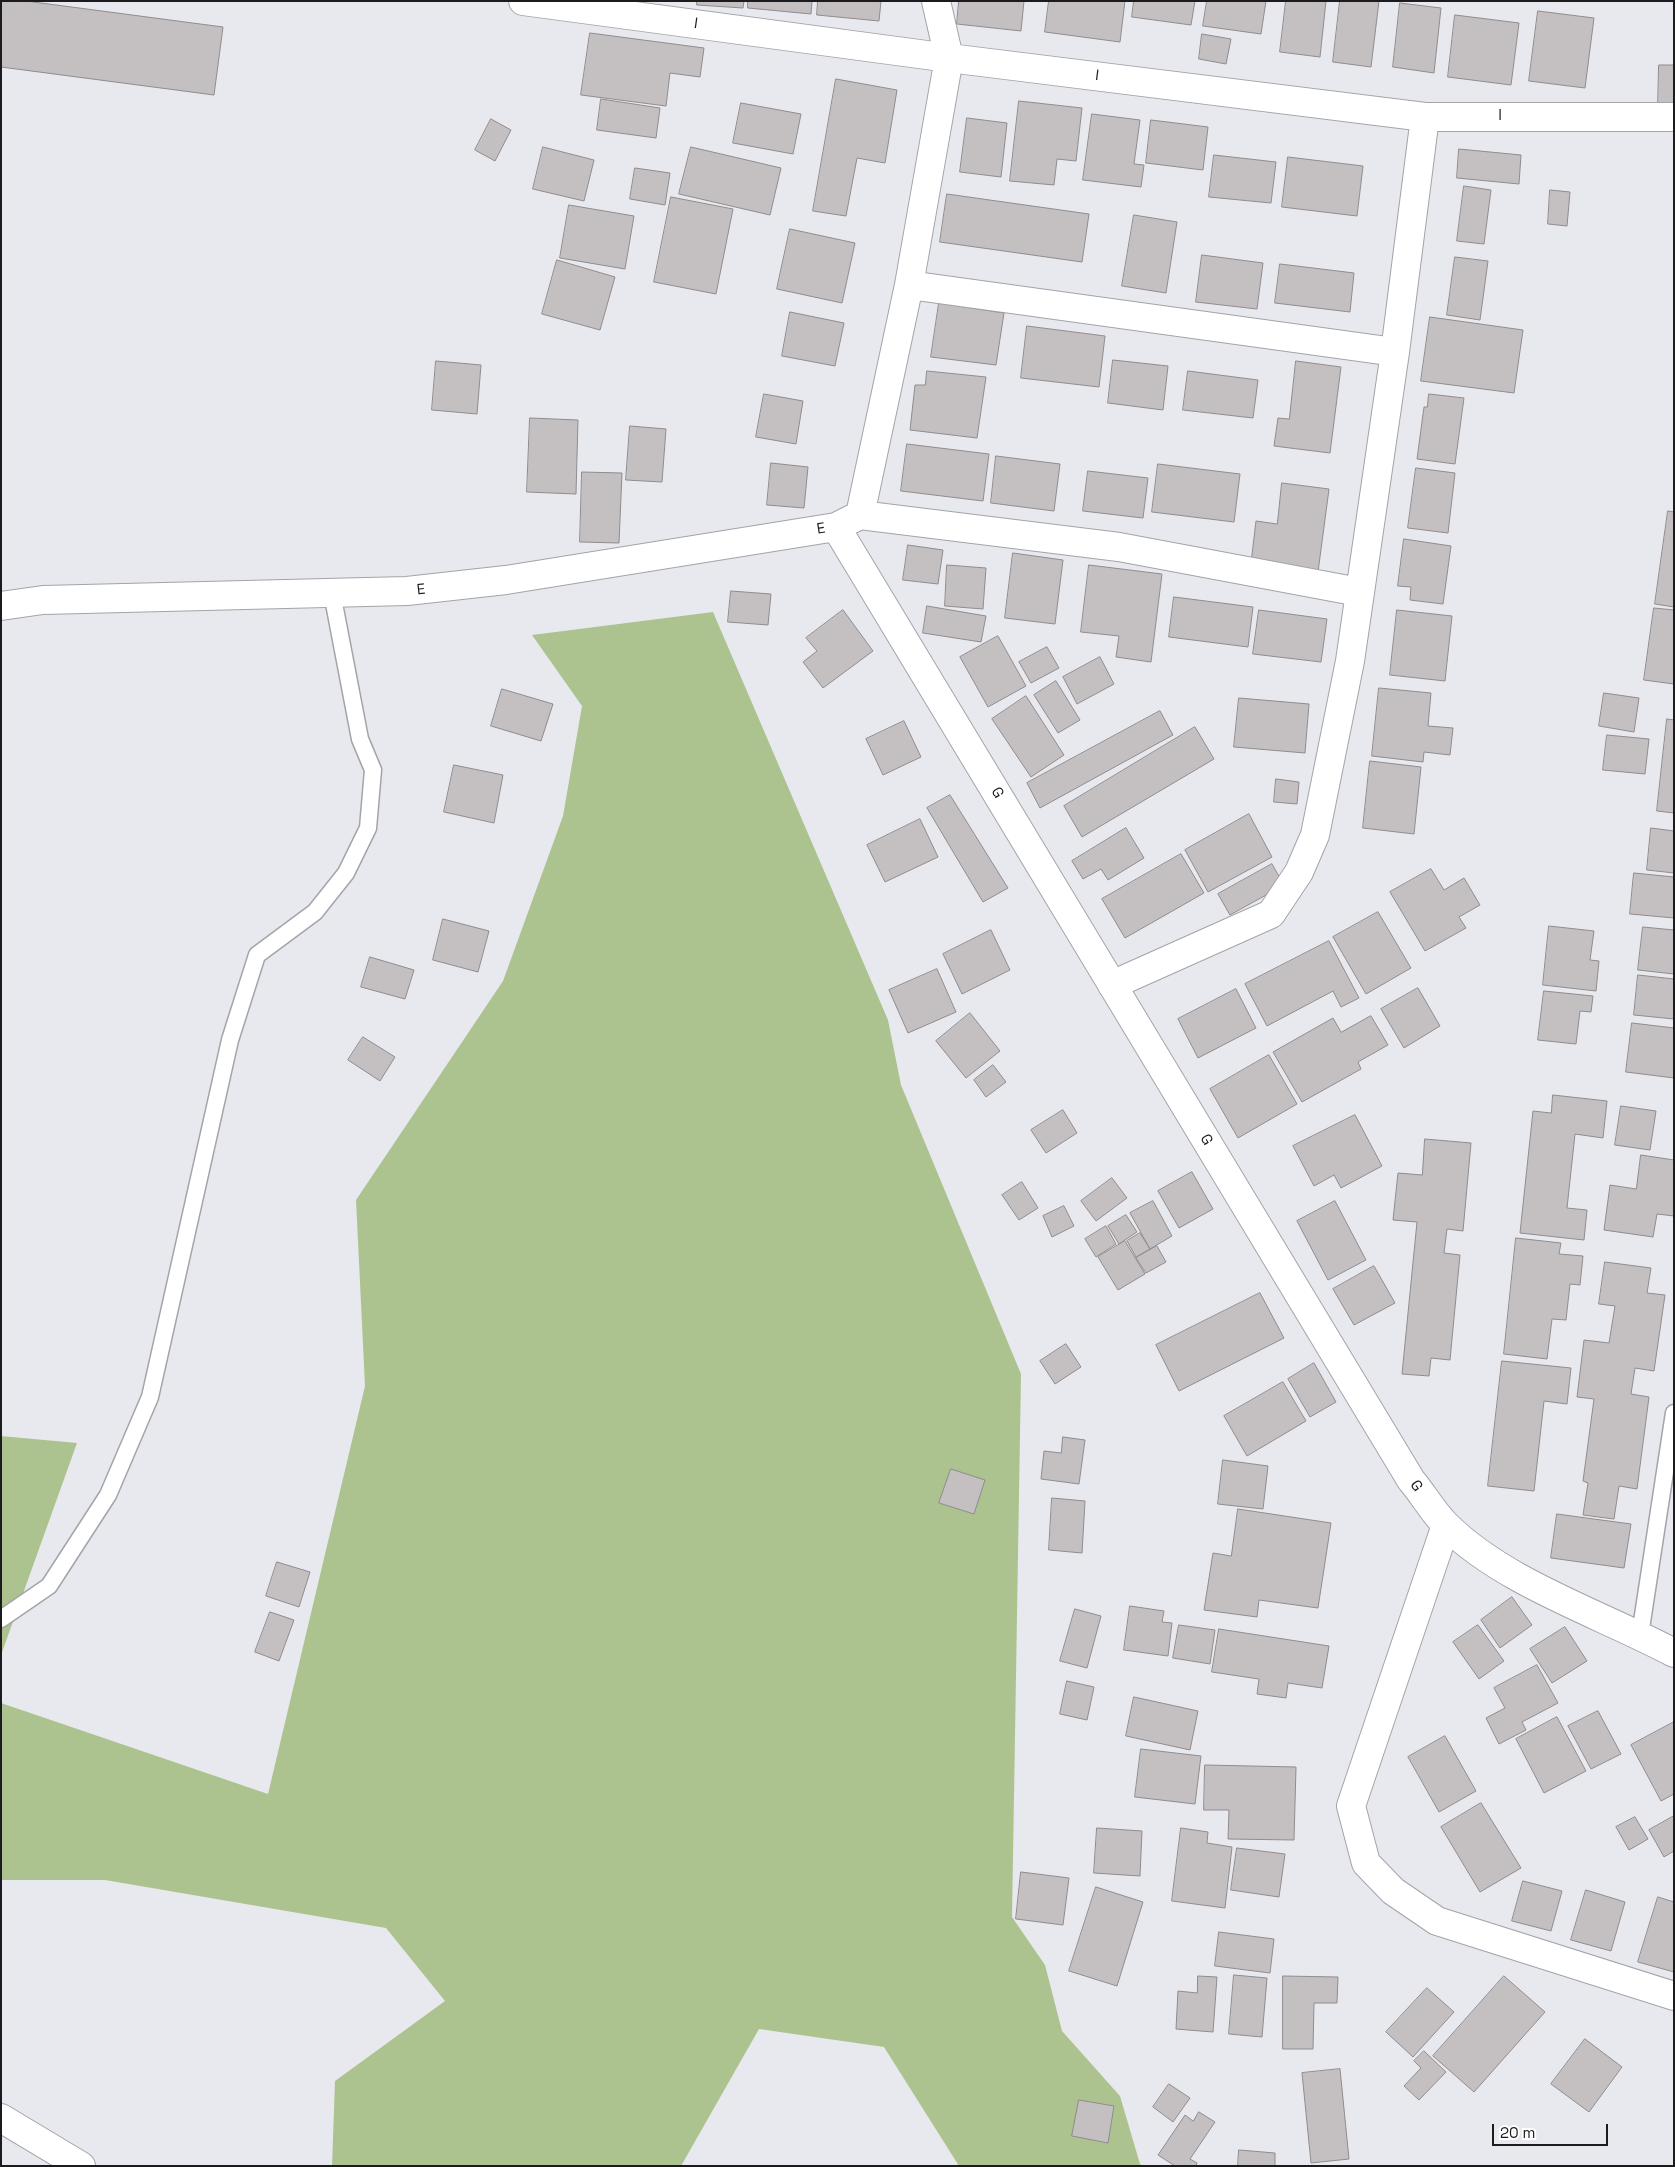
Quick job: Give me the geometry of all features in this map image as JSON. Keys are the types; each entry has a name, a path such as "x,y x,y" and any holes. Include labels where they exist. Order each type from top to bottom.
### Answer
{"street":[{"name":"I","path":"523,1 948,58 1425,117 1674,117"},
{"path":"848,521 909,285 948,58 936,1"},
{"path":"1112,985 1271,914 1299,872 1315,835 1350,661 1395,352 1425,117"},
{"path":"909,285 1395,352"},
{"name":"E","path":"1,606 43,600 407,591 506,580 848,521 1119,547 1359,592"},
{"name":"G","path":"848,521 1112,985 1411,1480 1446,1525 1485,1556 1530,1584 1640,1635 1674,1653"},
{"path":"1446,1525 1351,1806 1366,1863 1393,1891 1438,1921 1674,1996"},
{"path":"1,2118 81,2166"}],"lane":[{"path":"1,1619 49,1586 108,1495 150,1397 230,1040 256,955 314,912 346,873 368,828 373,770 360,739 332,593"},
{"path":"1640,1635 1674,1413"}],"green space":[{"path":"713,612 888,1020 901,1085 1021,1374 1012,1917 1045,1965 1062,2031 1120,2096 1140,2164 1143,2166 959,2166 884,2047 759,2029 681,2166 332,2166 335,2081 445,2001 386,1928 105,1880 1,1880 1,1703 268,1794 365,1386 356,1200 503,981 563,816 582,706 532,635"},
{"path":"1,1436 77,1443 1,1655"}],"building":[{"path":"1,1 26,1 223,27 214,95 1,67"},
{"path":"697,1 744,1 743,8 697,5"},
{"path":"748,1 812,1 811,14 748,8"},
{"path":"818,1 881,1 879,21 817,15"},
{"path":"959,1 1024,1 1021,31 957,24"},
{"path":"1049,1 1125,1 1120,42 1045,32"},
{"path":"1134,1 1195,1 1191,25 1132,17"},
{"path":"1207,1 1266,1 1261,34 1203,26"},
{"path":"1286,1 1326,1 1320,57 1280,52"},
{"path":"1340,1 1379,1 1371,67 1333,62"},
{"path":"1400,3 1441,8 1434,73 1393,67"},
{"path":"1538,11 1594,18 1585,88 1529,81"},
{"path":"1455,15 1519,23 1511,85 1448,77"},
{"path":"590,33 704,48 700,77 670,73 666,106 581,95"},
{"path":"1202,34 1231,39 1226,64 1199,59"},
{"path":"1659,65 1674,65 1674,108 1658,107"},
{"path":"836,79 897,90 885,163 857,158 846,216 813,211"},
{"path":"601,99 660,108 656,138 597,130"},
{"path":"1019,101 1082,108 1076,161 1057,159 1054,185 1010,181"},
{"path":"741,103 801,114 793,154 733,143"},
{"path":"1092,114 1140,120 1134,164 1144,165 1141,187 1083,180"},
{"path":"967,118 1007,123 1001,177 960,172"},
{"path":"491,119 511,130 495,161 475,150"},
{"path":"1151,120 1208,127 1203,170 1146,163"},
{"path":"543,147 594,160 584,201 533,189"},
{"path":"691,147 781,168 770,215 679,194"},
{"path":"1459,149 1521,155 1519,184 1457,178"},
{"path":"1214,155 1276,162 1271,203 1209,197"},
{"path":"1288,157 1363,166 1357,216 1282,207"},
{"path":"635,168 670,173 665,205 630,199"},
{"path":"1464,186 1491,190 1484,244 1457,241"},
{"path":"1550,190 1570,192 1567,226 1548,224"},
{"path":"947,194 1089,214 1082,262 940,242"},
{"path":"671,197 733,209 716,294 654,282"},
{"path":"569,205 634,216 625,269 560,258"},
{"path":"1134,215 1177,222 1166,293 1122,286"},
{"path":"790,229 855,243 842,303 777,289"},
{"path":"1202,255 1263,263 1257,309 1196,302"},
{"path":"1455,257 1488,261 1480,320 1447,315"},
{"path":"557,260 615,277 600,330 542,314"},
{"path":"1280,264 1354,273 1350,312 1275,303"},
{"path":"939,303 1004,313 996,365 931,357"},
{"path":"790,312 844,323 835,366 782,356"},
{"path":"1430,317 1523,330 1514,393 1421,381"},
{"path":"1027,326 1105,336 1099,387 1021,378"},
{"path":"1113,360 1168,366 1163,410 1108,403"},
{"path":"436,361 481,365 477,414 432,410"},
{"path":"1296,361 1341,367 1330,453 1274,446 1278,418 1289,419"},
{"path":"927,371 986,377 977,438 910,430 915,385 925,385"},
{"path":"1188,371 1258,380 1253,418 1183,410"},
{"path":"764,394 803,401 796,444 756,437"},
{"path":"1429,394 1464,398 1455,464 1417,459 1424,407 1427,407"},
{"path":"530,418 578,420 576,494 527,492"},
{"path":"630,426 666,429 662,482 626,480"},
{"path":"907,444 989,454 983,501 901,491"},
{"path":"996,456 1060,464 1054,511 991,503"},
{"path":"771,463 808,467 804,508 767,505"},
{"path":"1158,464 1240,474 1234,522 1152,512"},
{"path":"1416,468 1455,473 1448,533 1408,528"},
{"path":"1088,471 1148,478 1143,518 1083,511"},
{"path":"582,472 622,473 619,543 580,542"},
{"path":"1282,483 1329,489 1318,572 1251,563 1256,521 1277,524"},
{"path":"1668,511 1674,512 1674,607 1655,604"},
{"path":"1404,539 1451,546 1443,604 1410,600 1411,587 1398,586"},
{"path":"908,545 943,550 938,584 903,580"},
{"path":"1013,553 1063,560 1055,624 1005,618"},
{"path":"947,565 986,568 983,609 945,606"},
{"path":"1089,565 1162,574 1151,662 1116,657 1119,636 1081,632"},
{"path":"731,591 771,594 768,625 728,622"},
{"path":"1174,597 1253,607 1248,647 1169,637"},
{"path":"927,606 986,616 981,642 923,633"},
{"path":"1654,608 1674,610 1674,684 1644,680"},
{"path":"843,610 873,651 823,688 803,662 817,651 806,638"},
{"path":"1259,610 1327,619 1321,662 1253,654"},
{"path":"1397,610 1452,616 1445,681 1390,675"},
{"path":"998,636 1026,686 988,707 960,657"},
{"path":"1047,647 1059,668 1031,683 1019,662"},
{"path":"1100,657 1114,684 1077,704 1063,677"},
{"path":"1056,681 1080,720 1058,733 1034,695"},
{"path":"1379,688 1431,693 1428,726 1453,728 1450,755 1424,752 1423,762 1372,756"},
{"path":"502,689 553,704 541,741 491,726"},
{"path":"1604,693 1639,698 1634,732 1599,726"},
{"path":"1026,696 1064,755 1031,777 992,719"},
{"path":"1239,698 1309,704 1305,753 1234,747"},
{"path":"1160,711 1173,735 1040,808 1027,783"},
{"path":"1667,719 1674,720 1674,813 1657,811"},
{"path":"904,721 921,757 883,775 866,739"},
{"path":"1195,727 1214,759 1082,837 1064,806"},
{"path":"1607,735 1649,739 1645,774 1603,770"},
{"path":"1370,761 1421,767 1414,834 1363,828"},
{"path":"454,765 503,775 494,823 444,812"},
{"path":"1276,779 1299,782 1297,804 1274,802"},
{"path":"950,795 1008,888 983,902 927,808"},
{"path":"1249,814 1272,857 1208,892 1185,850"},
{"path":"920,819 938,857 885,882 867,845"},
{"path":"1126,828 1144,858 1108,880 1101,869 1083,879 1072,861"},
{"path":"1651,828 1674,831 1674,873 1647,870"},
{"path":"1181,854 1204,893 1125,938 1102,899"},
{"path":"1272,864 1284,885 1230,915 1218,894"},
{"path":"1431,869 1444,890 1464,878 1480,905 1459,917 1466,928 1425,951 1390,892"},
{"path":"1634,873 1674,877 1674,918 1630,914"},
{"path":"1378,912 1411,968 1366,994 1333,937"},
{"path":"443,919 489,931 478,972 433,960"},
{"path":"1549,926 1594,931 1590,960 1599,961 1596,991 1543,985"},
{"path":"1643,927 1674,930 1674,974 1638,970"},
{"path":"991,930 1010,970 962,994 943,954"},
{"path":"1329,941 1359,998 1341,1007 1333,991 1267,1026 1245,984"},
{"path":"370,957 414,970 405,999 361,987"},
{"path":"937,969 956,1012 908,1033 889,990"},
{"path":"1638,975 1674,979 1674,1019 1634,1015"},
{"path":"1418,988 1440,1026 1404,1048 1381,1009"},
{"path":"1236,989 1256,1028 1198,1058 1178,1019"},
{"path":"1544,991 1593,996 1591,1012 1580,1011 1576,1044 1538,1040"},
{"path":"970,1013 1000,1051 966,1078 936,1041"},
{"path":"1371,1016 1388,1045 1358,1062 1361,1069 1302,1102 1273,1052 1333,1018 1341,1032"},
{"path":"1632,1023 1674,1028 1674,1078 1626,1072"},
{"path":"363,1037 395,1057 380,1081 348,1060"},
{"path":"1269,1055 1297,1104 1238,1138 1210,1089"},
{"path":"993,1065 1006,1082 986,1097 974,1080"},
{"path":"1553,1095 1607,1101 1603,1138 1575,1134 1567,1208 1587,1210 1584,1240 1520,1233 1533,1111 1551,1113"},
{"path":"1621,1106 1656,1111 1650,1150 1615,1145"},
{"path":"1063,1110 1077,1133 1046,1153 1031,1130"},
{"path":"1355,1115 1382,1166 1341,1188 1334,1175 1314,1186 1293,1146"},
{"path":"1425,1139 1471,1143 1463,1231 1447,1229 1444,1253 1460,1255 1450,1360 1431,1358 1429,1376 1402,1374 1417,1222 1393,1220 1398,1173 1422,1175"},
{"path":"1641,1155 1674,1160 1674,1216 1657,1214 1653,1237 1604,1230 1610,1185 1636,1189"},
{"path":"1192,1172 1213,1209 1179,1228 1158,1191"},
{"path":"1112,1178 1127,1198 1096,1221 1081,1201"},
{"path":"1022,1182 1038,1208 1019,1220 1002,1195"},
{"path":"1153,1201 1172,1236 1150,1249 1130,1213"},
{"path":"1335,1201 1366,1260 1328,1280 1297,1221"},
{"path":"1064,1206 1074,1226 1052,1237 1043,1216"},
{"path":"1126,1215 1137,1232 1119,1244 1108,1226"},
{"path":"1106,1226 1116,1244 1096,1257 1085,1239"},
{"path":"1140,1233 1150,1249 1136,1257 1127,1241"},
{"path":"1516,1238 1561,1243 1559,1254 1583,1256 1580,1285 1570,1284 1566,1320 1552,1319 1547,1359 1504,1354"},
{"path":"1125,1241 1145,1274 1118,1290 1098,1257"},
{"path":"1157,1246 1166,1262 1146,1273 1136,1258"},
{"path":"1605,1262 1651,1268 1647,1293 1665,1295 1654,1371 1635,1368 1631,1394 1649,1397 1637,1489 1619,1486 1614,1519 1583,1515 1588,1483 1583,1481 1594,1399 1577,1397 1584,1340 1609,1343 1615,1306 1599,1304"},
{"path":"1374,1266 1395,1303 1354,1325 1333,1289"},
{"path":"1260,1293 1284,1338 1179,1391 1156,1345"},
{"path":"1066,1344 1081,1367 1055,1384 1040,1361"},
{"path":"1502,1361 1571,1368 1567,1404 1544,1401 1534,1491 1488,1486"},
{"path":"1314,1363 1336,1402 1310,1417 1288,1379"},
{"path":"1283,1382 1306,1421 1247,1456 1224,1416"},
{"path":"1063,1437 1085,1440 1079,1484 1041,1479 1044,1451 1061,1453"},
{"path":"1223,1460 1268,1466 1263,1509 1218,1504"},
{"path":"951,1469 985,1480 974,1514 939,1503"},
{"path":"1052,1498 1085,1501 1082,1553 1049,1550"},
{"path":"1238,1509 1331,1523 1318,1608 1259,1600 1257,1617 1204,1610 1213,1553 1231,1556"},
{"path":"1557,1514 1631,1524 1624,1568 1551,1558"},
{"path":"277,1562 310,1572 299,1607 266,1596"},
{"path":"1512,1597 1532,1625 1500,1648 1481,1620"},
{"path":"1130,1606 1164,1611 1162,1622 1172,1623 1168,1656 1124,1650"},
{"path":"1075,1609 1101,1616 1087,1668 1060,1661"},
{"path":"270,1612 294,1620 279,1661 255,1652"},
{"path":"1179,1625 1215,1630 1210,1664 1173,1658"},
{"path":"1478,1625 1504,1661 1479,1679 1453,1642"},
{"path":"1565,1627 1587,1661 1552,1683 1530,1649"},
{"path":"1219,1629 1329,1646 1322,1688 1288,1683 1286,1698 1257,1694 1259,1679 1212,1672"},
{"path":"1537,1665 1558,1703 1522,1722 1526,1730 1499,1744 1486,1718 1505,1708 1494,1688"},
{"path":"1067,1681 1094,1687 1087,1720 1060,1714"},
{"path":"1134,1697 1198,1711 1190,1750 1126,1736"},
{"path":"1598,1711 1621,1754 1591,1769 1568,1726"},
{"path":"1557,1717 1586,1771 1544,1793 1516,1739"},
{"path":"1674,1722 1674,1794 1661,1801 1631,1745"},
{"path":"1445,1736 1476,1791 1439,1812 1408,1757"},
{"path":"1141,1749 1201,1756 1195,1804 1135,1797"},
{"path":"1205,1765 1296,1767 1294,1840 1228,1839 1229,1810 1204,1810"},
{"path":"1481,1803 1521,1868 1480,1892 1441,1827"},
{"path":"1674,1816 1674,1851 1664,1857 1649,1830"},
{"path":"1635,1817 1648,1839 1629,1850 1616,1827"},
{"path":"1097,1828 1142,1831 1140,1876 1094,1873"},
{"path":"1181,1828 1208,1832 1207,1843 1232,1847 1225,1908 1172,1901"},
{"path":"1237,1848 1285,1854 1279,1897 1231,1890"},
{"path":"1021,1872 1069,1878 1063,1925 1016,1919"},
{"path":"1523,1881 1562,1891 1551,1931 1512,1921"},
{"path":"1096,1887 1143,1902 1117,1986 1069,1971"},
{"path":"1586,1890 1625,1902 1611,1951 1571,1940"},
{"path":"1658,1897 1674,1902 1674,1972 1638,1962"},
{"path":"1219,1932 1274,1939 1270,1973 1215,1966"},
{"path":"1234,1975 1267,1978 1262,2037 1229,2034"},
{"path":"1198,1976 1217,1977 1213,2032 1176,2029 1178,1991 1197,1993"},
{"path":"1283,1976 1338,1977 1337,2003 1314,2003 1313,2049 1283,2049"},
{"path":"1504,1976 1545,2012 1474,2092 1433,2056"},
{"path":"1427,1988 1454,2012 1413,2057 1386,2032"},
{"path":"1585,2039 1622,2067 1589,2112 1551,2084"},
{"path":"1424,2051 1446,2072 1419,2100 1404,2086 1421,2068 1414,2061"},
{"path":"1340,2069 1349,2159 1311,2163 1302,2073"},
{"path":"1169,2084 1190,2098 1173,2122 1153,2107"},
{"path":"1079,2100 1114,2106 1108,2143 1072,2136"},
{"path":"1199,2112 1215,2122 1190,2159 1197,2163 1196,2166 1175,2166 1158,2155 1185,2115 1193,2121"},
{"path":"1239,2150 1275,2153 1275,2166 1238,2166"}]}
